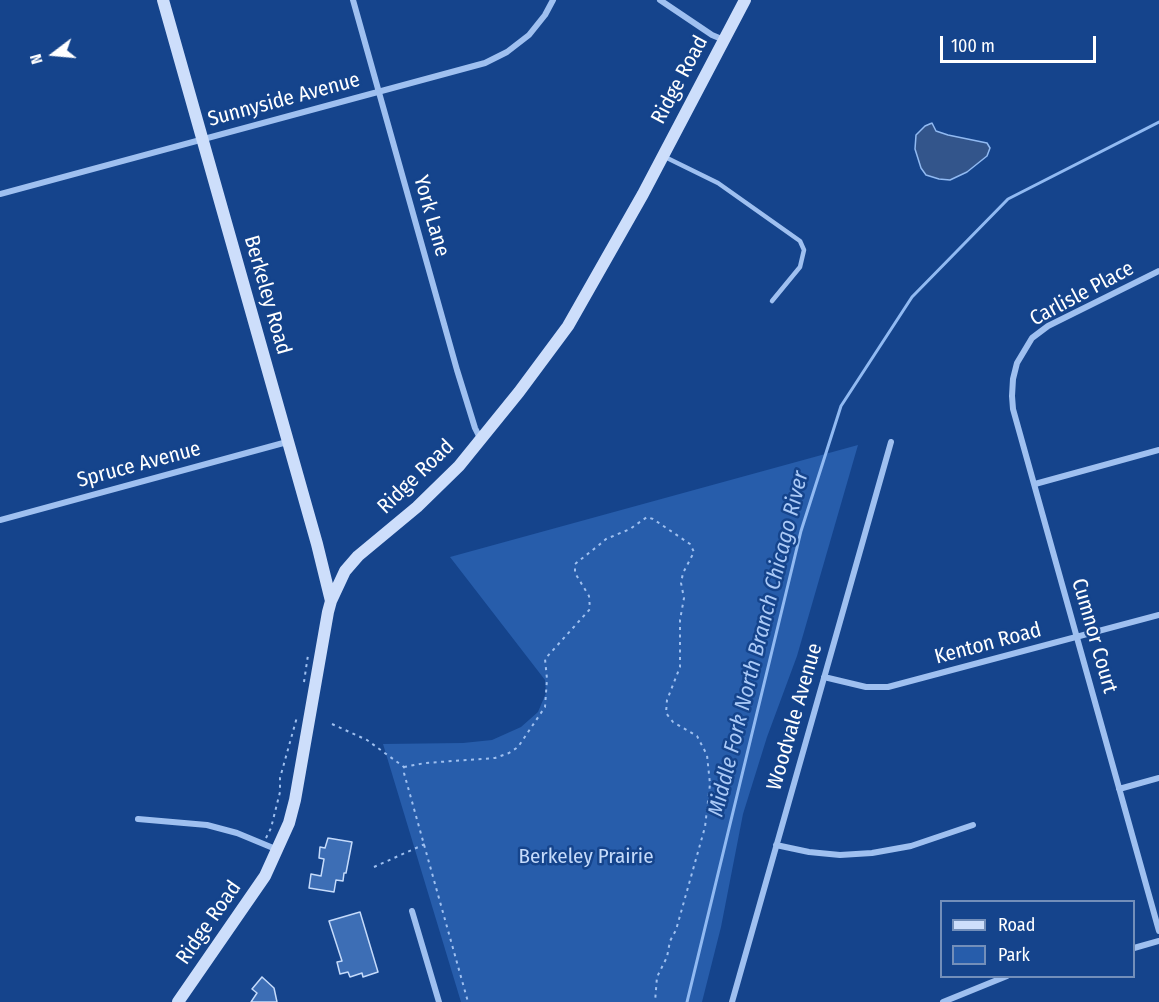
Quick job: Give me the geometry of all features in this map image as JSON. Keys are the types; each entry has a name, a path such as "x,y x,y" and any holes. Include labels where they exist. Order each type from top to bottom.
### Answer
{"street":[{"name":"Berkeley Road","path":"163,0 317,543 331,601"},
{"name":"York Lane","path":"352,0 457,370 481,440"},
{"name":"Sunnyside Avenue","path":"0,194 485,63 507,52 529,35 545,15 553,0"},
{"path":"660,0 711,34 724,40"},
{"name":"Ridge Road","path":"178,1002 259,885 278,850 289,823 331,601 345,571 358,556 435,490 481,440 568,326 663,156 745,0"},
{"name":"Carlisle Place","path":"1023,350 1032,338 1048,326 1159,272"},
{"name":"Cumnor Court","path":"1023,350 1013,379 1013,409 1159,931"},
{"name":"Spruce Avenue","path":"0,520 287,442"},
{"name":"Woodvale Avenue","path":"732,1002 891,442"},
{"path":"1035,484 1159,450"},
{"name":"Kenton Road","path":"824,677 866,687 888,687 1159,615"},
{"path":"1119,789 1159,778"},
{"path":"138,819 207,825 237,833 278,850"},
{"path":"776,845 809,852 840,855 872,853 911,846 973,825"},
{"path":"412,911 439,1002"},
{"path":"1135,948 1159,941"},
{"path":"943,1002 1002,978"}],"lane":[{"path":"663,156 718,183 800,241 804,257 800,267 772,301"}],"path":[{"path":"332,724 367,740 404,767 425,763 495,758 509,753 518,747 545,707 547,679 545,659 590,609 589,596 575,573 575,564 606,539 630,529 647,517 690,544 694,552 683,573 681,583 684,598 680,620 680,667 667,700 666,713 673,722 697,736 707,755 710,784 705,827 676,930 670,941 668,957 657,977 655,1002"},
{"path":"303,684 304,671 311,648"},
{"path":"263,843 271,828 280,792 280,778 298,715"},
{"path":"404,767 468,1002"},
{"path":"374,867 425,844"}],"green space":[{"name":"Berkeley Prairie","path":"858,445 797,656 767,737 743,814 721,927 702,1002 461,1002 383,744 463,743 492,740 521,727 538,712 546,693 545,680 450,557"}],"shaded area":[{"path":"932,123 936,131 987,143 990,148 987,156 967,172 950,180 926,175 921,168 915,149 916,135"}],"building":[{"path":"328,838 352,842 346,873 344,873 343,881 336,880 334,892 309,888 311,874 321,876 324,859 319,858 320,847 325,848"},
{"path":"360,912 378,972 363,977 362,973 350,977 348,972 340,974 337,962 342,961 329,921"},
{"path":"262,977 274,988 277,1002 251,1002 257,993 252,989"}],"waterway":[{"name":"Middle Fork North Branch Chicago River","path":"687,1002 801,531 841,406 912,297 1008,199 1159,122"}]}
